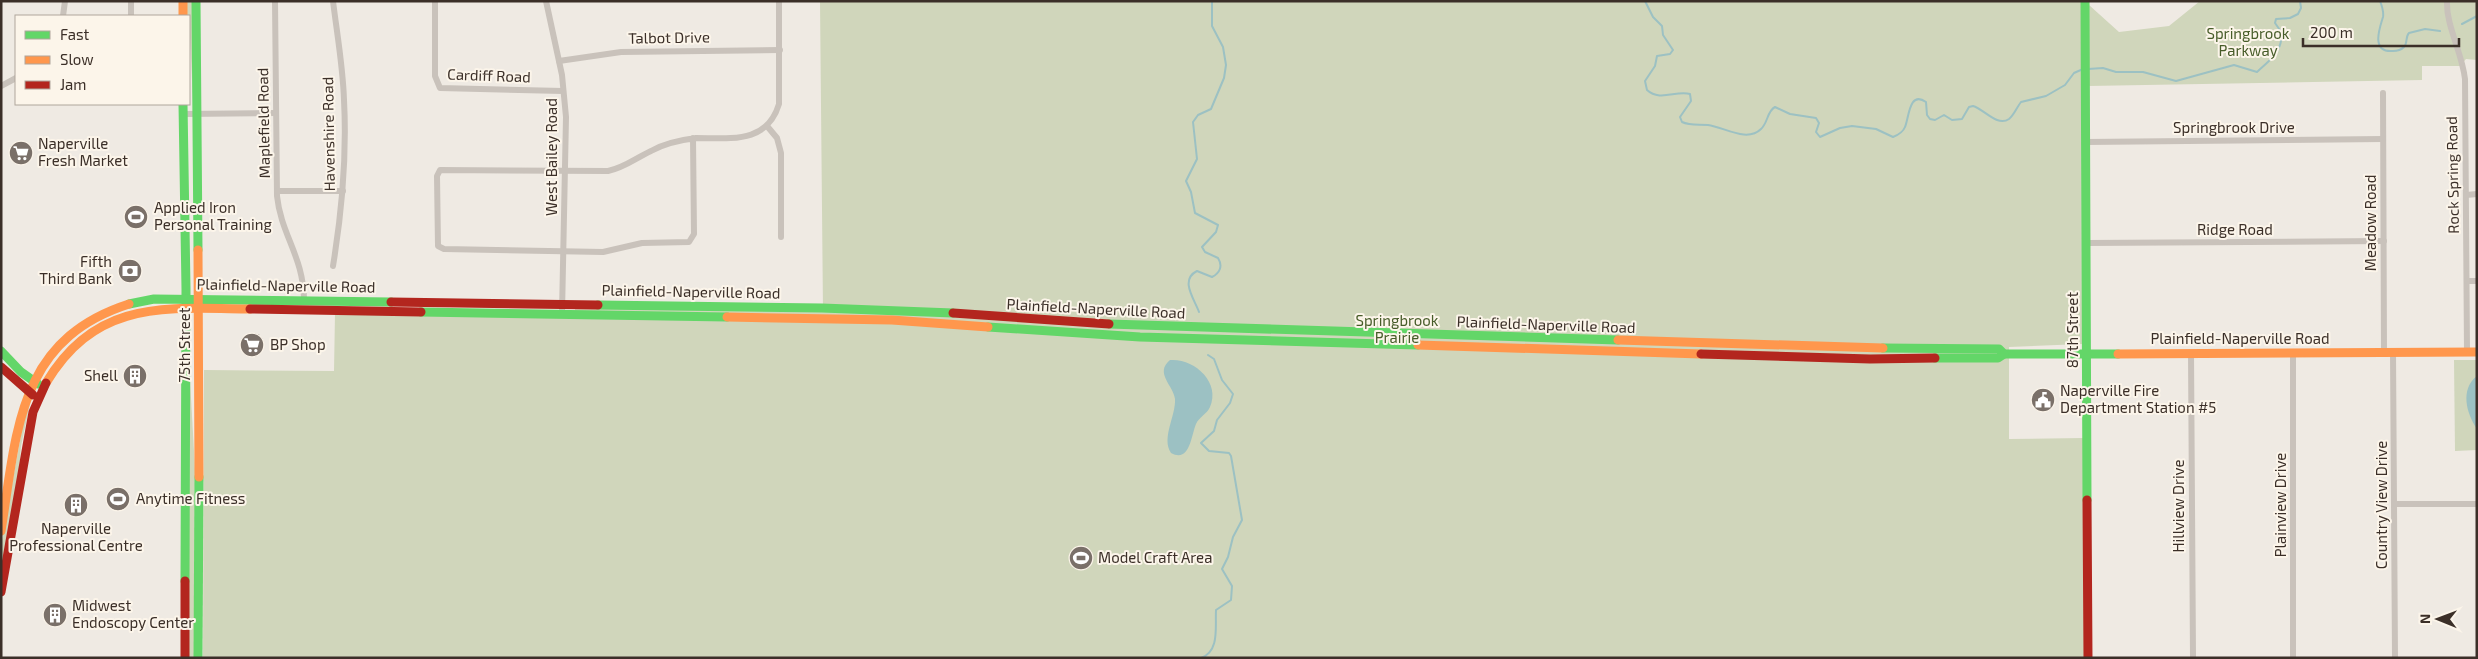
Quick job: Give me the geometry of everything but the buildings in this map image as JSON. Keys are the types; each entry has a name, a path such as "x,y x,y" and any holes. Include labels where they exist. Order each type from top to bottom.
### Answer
{"main road":[{"path":"182,1 183,15"},
{"name":"75th Street","path":"196,1 198,658"},
{"name":"87th Street","path":"2085,1 2088,658"},
{"name":"75th Street","path":"184,105 186,298 185,658"},
{"name":"Plainfield-Naperville Road","path":"1,531 21,422 33,381 56,347 73,331 93,318 133,302 198,298 892,310 1151,327 1849,348 1999,349 2004,354"},
{"name":"Plainfield-Naperville Road","path":"1,592 37,398 66,353 101,325 139,312 198,308 892,320 1140,337 1793,356 1973,359 1998,358 2004,354 2472,352"},
{"path":"1,351 33,381 43,387"},
{"path":"1,368 37,398"}],"street":[{"path":"62,15 65,1"},
{"path":"131,1 131,15"},
{"name":"Maplefield Road","path":"275,1 277,191 280,216 302,270 304,300"},
{"name":"Havenshire Road","path":"333,1 344,101 343,191 333,266"},
{"name":"Cardiff Road","path":"435,1 435,76 436,83 440,88 564,90"},
{"name":"West Bailey Road","path":"546,1 559,61 566,117 562,314"},
{"path":"693,138 694,234 692,241 683,243 642,243 603,252 440,248 437,242 437,176 439,170 565,171 615,169 662,146 693,138 746,137 767,126 779,104 779,1"},
{"name":"Rock Spring Road","path":"2448,1 2450,22 2463,60 2467,282 2472,352"},
{"name":"Talbot Drive","path":"559,61 621,52 780,50"},
{"path":"1,86 15,79"},
{"name":"Meadow Road","path":"2383,93 2384,241 2388,352"},
{"path":"184,114 276,114"},
{"path":"767,126 777,138 781,153 781,237"},
{"name":"Springbrook Drive","path":"2086,142 2383,139"},
{"path":"277,191 343,191"},
{"path":"2466,194 2477,194"},
{"name":"Ridge Road","path":"2086,243 2384,241"},
{"path":"2467,282 2477,281"},
{"name":"Country View Drive","path":"2388,352 2394,504 2395,658"},
{"name":"Hillview Drive","path":"2191,353 2193,658"},
{"name":"Plainview Drive","path":"2293,353 2293,658"},
{"path":"2394,504 2477,504"}],"green space":[{"path":"186,1 193,1 193,101 190,15 187,15"},
{"name":"Springbrook Prairie","path":"820,1 2081,1 2082,344 2009,347 2009,439 2083,438 2086,658 203,658 204,370 334,371 335,314 575,311 575,308 823,312"},
{"name":"Springbrook Parkway","path":"2200,1 2477,1 2477,60 2466,59 2460,66 2422,66 2422,80 2088,86 2089,5 2119,32 2169,26"},
{"path":"2454,360 2477,360 2477,450 2455,451"},
{"path":"190,380 195,469 194,658 188,658"},
{"path":"31,399 21,446 19,472 1,570 1,545 25,413"}],"water":[{"path":"1170,360 1179,360 1196,367 1209,381 1212,389 1210,407 1196,424 1189,447 1182,454 1177,455 1171,453 1168,447 1168,434 1175,406 1174,394 1164,375 1166,365"},
{"path":"2477,376 2477,429 2470,416 2466,401 2468,388"}],"waterway":[{"path":"1199,312 1190,290 1189,280 1197,271 1212,277 1219,271 1220,266 1218,258 1205,252 1202,247 1216,232 1218,225 1195,213 1191,192 1186,181 1197,159 1193,122 1198,115 1211,109 1224,78 1226,65 1223,47 1212,26 1212,1"},
{"path":"1645,1 1653,17 1662,26 1663,35 1673,50 1670,54 1657,56 1655,66 1645,81 1647,90 1657,95 1690,94 1691,101 1680,117 1682,122 1714,126 1735,133 1749,135 1755,133 1765,124 1770,111 1775,107 1790,114 1816,118 1819,123 1816,132 1820,137 1840,128 1852,126 1876,129 1893,137 1904,129 1913,102 1920,99 1926,102 1927,115 1930,119 1935,120 1944,115 1952,120 1962,119 1969,107 1973,106 1995,119 2004,121 2011,117 2021,102 2046,96 2065,85 2074,73 2083,69"},
{"path":"2088,69 2103,68 2116,72 2143,72 2176,81 2234,65 2257,72 2274,56 2280,47 2282,33 2275,23 2276,19 2290,18 2298,14 2301,8 2300,1"},
{"path":"2324,1 2331,1"},
{"path":"2380,1 2383,15 2378,38 2381,48 2386,51 2396,51 2403,48 2409,33 2425,29 2440,31"},
{"path":"2462,24 2477,16"},
{"path":"1201,658 1207,655 1214,644 1216,610 1231,600 1232,586 1222,569 1228,557 1233,537 1242,520 1231,456 1229,453 1209,451 1201,443 1214,431 1217,420 1230,403 1233,394 1222,380 1214,359 1208,355"}],"traffic: fast":[{"path":"196,1 198,250"},
{"path":"2085,1 2087,500"},
{"path":"183,105 186,289 185,581"},
{"path":"129,304 154,299 391,302"},
{"path":"598,305 822,308 953,313"},
{"path":"421,312 727,317"},
{"path":"1109,324 1618,340"},
{"path":"988,327 1140,337 1418,345"},
{"path":"1883,348 1999,349 2004,354 2118,354"},
{"path":"1,351 21,372 38,384"},
{"path":"1935,358 1998,358 2004,354"},
{"path":"198,658 199,477"}],"traffic: slow":[{"path":"183,1 183,15"},
{"path":"198,250 199,477"},
{"path":"1,531 19,425 29,394 44,366 64,341 92,320 129,304"},
{"path":"46,383 66,356 87,336 110,322 135,314 161,310 189,308 250,309"},
{"path":"727,317 892,320 988,327"},
{"path":"1618,340 1883,348"},
{"path":"1418,345 1701,354"},
{"path":"2118,354 2477,352"}],"traffic: jam":[{"path":"391,302 598,305"},
{"path":"250,309 421,312"},
{"path":"953,313 1109,324"},
{"path":"1701,354 1870,359 1935,358"},
{"path":"1,367 33,395"},
{"path":"1,592 33,412 46,383"},
{"path":"2087,500 2088,658"},
{"path":"185,581 185,658"}],"place":[{"name":"Naperville Fresh Market","path":"21,153"},
{"name":"Applied Iron Personal Training","path":"136,217"},
{"name":"Fifth Third Bank","path":"130,271"},
{"name":"BP Shop","path":"252,345"},
{"name":"Shell","path":"135,376"},
{"name":"Naperville Fire Department Station #5","path":"2043,400"},
{"name":"Anytime Fitness","path":"118,499"},
{"name":"Naperville Professional Centre","path":"76,505"},
{"name":"Model Craft Area","path":"1081,558"},
{"name":"Midwest Endoscopy Center","path":"55,615"}]}
